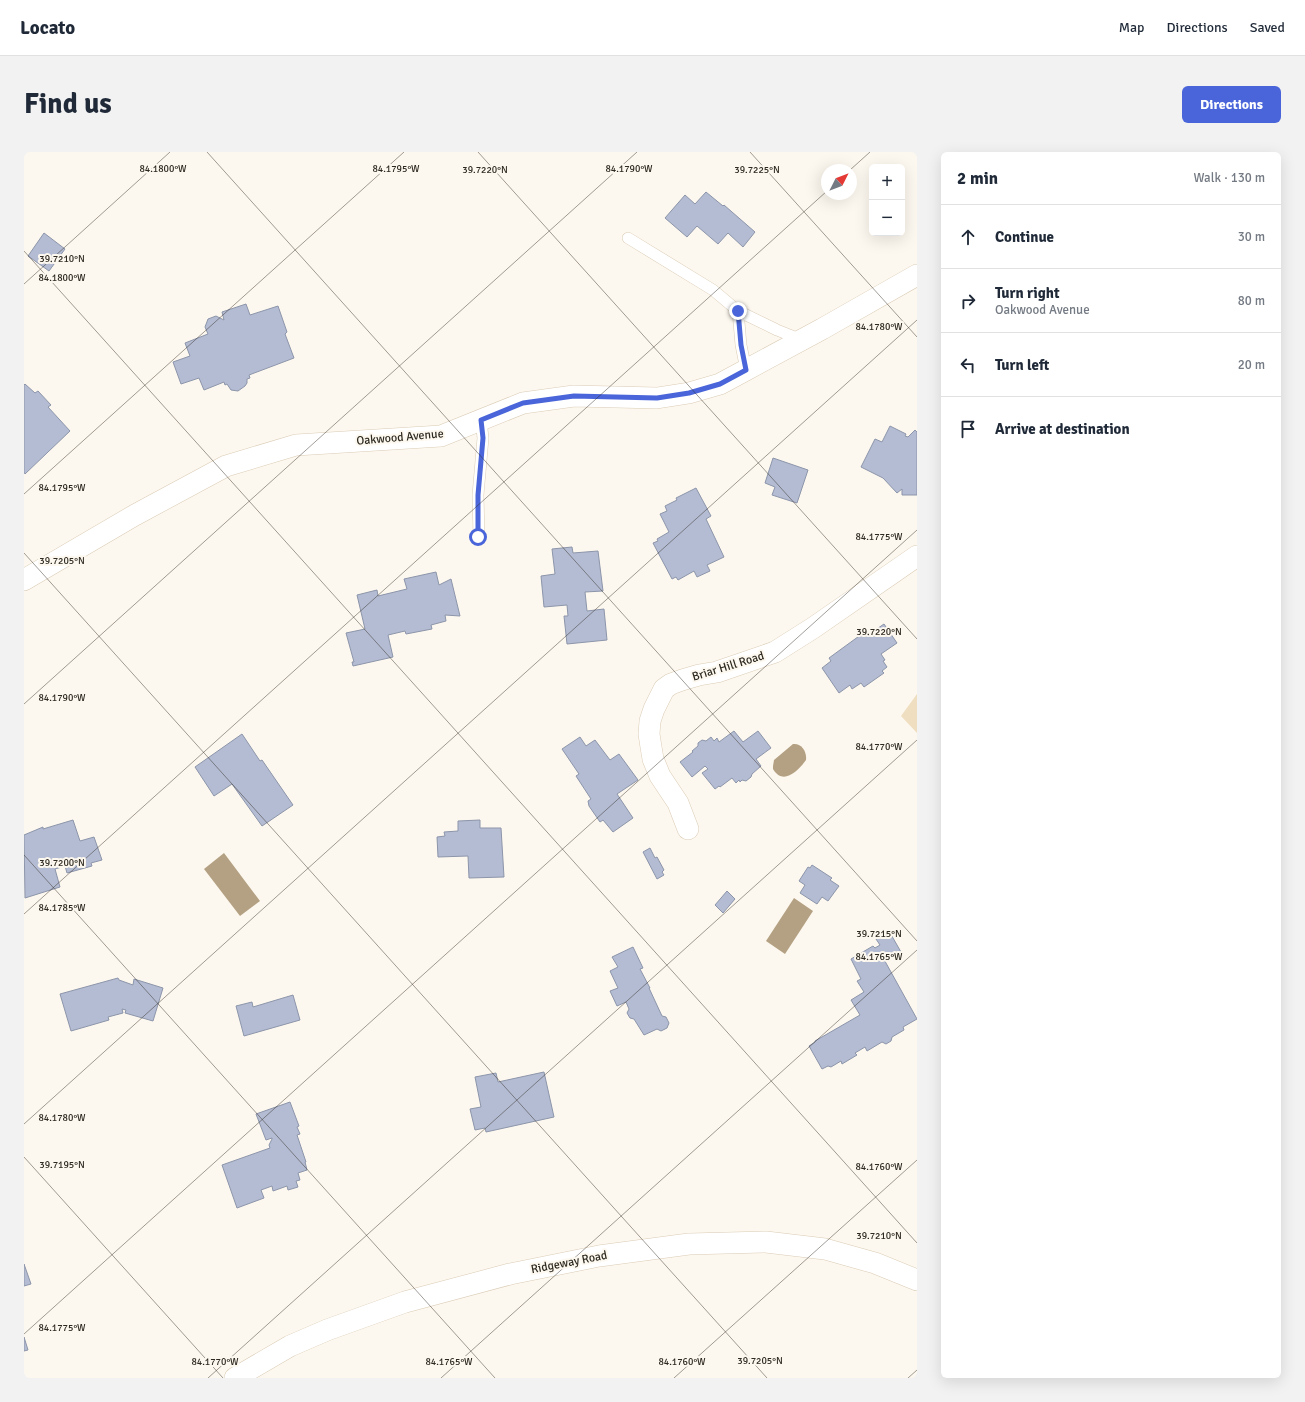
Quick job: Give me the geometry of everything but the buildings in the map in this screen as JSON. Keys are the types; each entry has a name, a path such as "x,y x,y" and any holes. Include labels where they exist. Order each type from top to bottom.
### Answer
{"street":[{"name":"Oakwood Avenue","path":"24,580 226,466 296,445 441,436 523,403 574,396 657,398 689,393 720,384 917,275"},
{"name":"Briar Hill Road","path":"688,829 678,803 660,776 653,759 651,748 649,734 650,721 664,689 671,684 682,680 717,672 775,652 813,628 917,556"},
{"name":"Ridgeway Road","path":"235,1378 290,1346 327,1330 405,1302 510,1274 599,1256 689,1244 766,1242 825,1249 875,1263 917,1280"}],"lane":[{"path":"628,238 713,290 738,311 776,330 802,340"},
{"path":"738,311 741,345 746,370"},
{"path":"478,537 478,495 483,438 481,420"}],"shaded area":[{"path":"917,694 917,733 901,716"},
{"path":"793,744 799,745 803,749 806,754 806,760 795,772 786,777 781,776 773,769 774,760"},
{"path":"224,853 260,901 240,916 204,869"},
{"path":"794,898 813,911 785,954 766,941"}],"route":[{"path":"478,537 478,495 483,438 481,420 523,403 574,396 657,398 689,393 720,384 746,370 741,345 738,311"}]}
